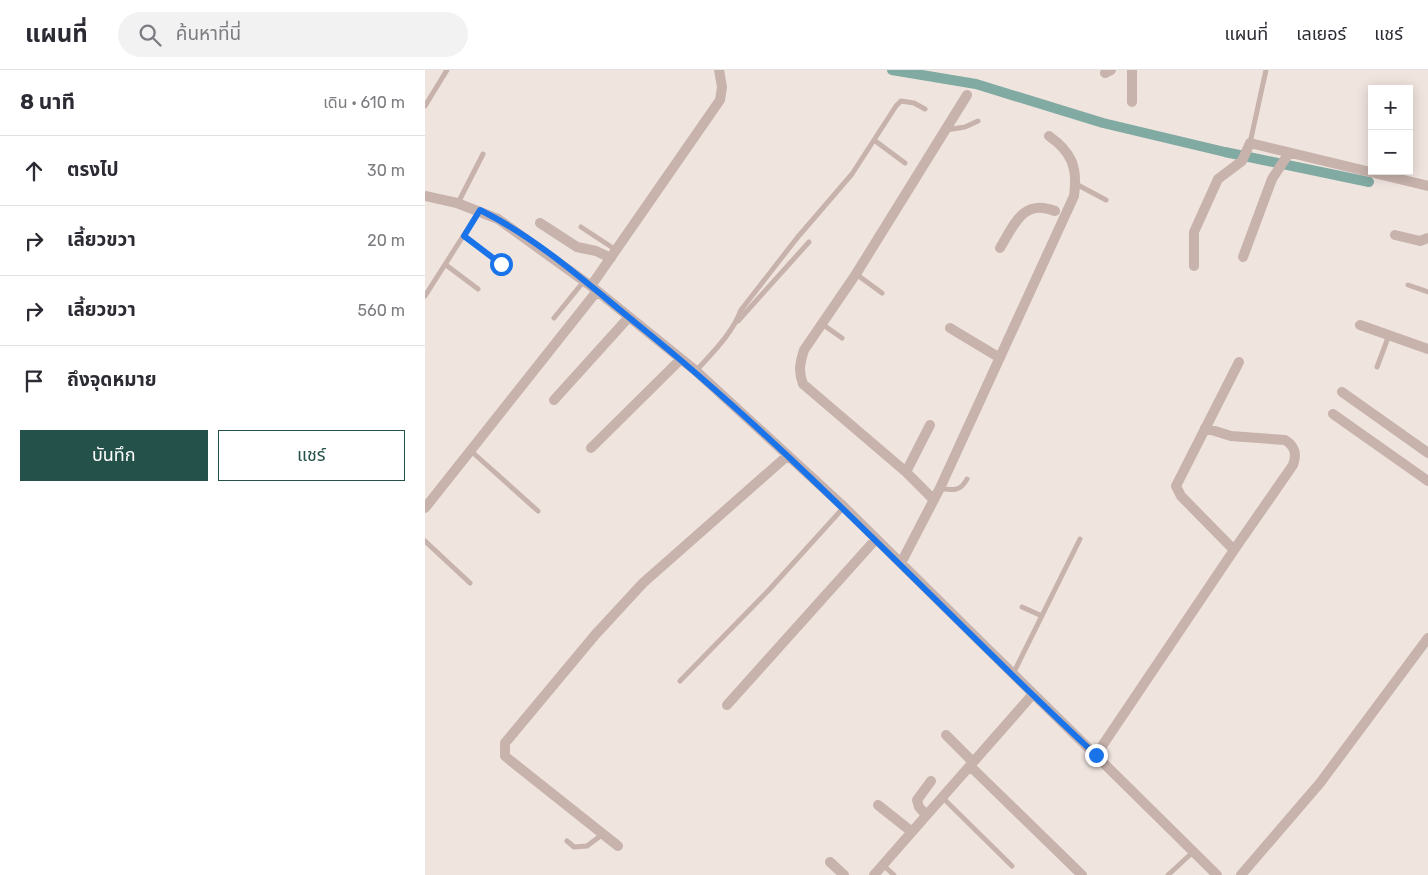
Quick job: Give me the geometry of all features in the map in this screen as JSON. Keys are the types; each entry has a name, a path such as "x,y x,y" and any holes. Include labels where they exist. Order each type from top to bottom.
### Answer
{"street":[{"path":"425,508 471,451 614,254 720,100 722,87 719,70"},
{"path":"1132,70 1132,102"},
{"path":"934,500 906,472 803,384 799,374 804,350 856,274 967,95"},
{"path":"901,563 940,488 1000,358 1060,214 1074,196 1076,184 1072,159 1063,146 1049,136"},
{"path":"1195,266 1194,232 1218,179 1242,161 1249,146 1428,186"},
{"path":"1243,257 1277,168 1288,155"},
{"path":"425,196 480,210 498,219 590,286 697,372 844,507 1217,875"},
{"path":"1001,248 1017,221 1027,210 1035,206 1060,214"},
{"path":"540,223 577,247 614,254"},
{"path":"1395,235 1420,241 1428,238"},
{"path":"554,400 629,317"},
{"path":"1360,325 1428,349"},
{"path":"951,328 1000,358"},
{"path":"591,448 681,359"},
{"path":"1234,550 1181,496 1176,486 1239,362"},
{"path":"1342,392 1428,453"},
{"path":"1333,414 1428,482"},
{"path":"906,472 930,425"},
{"path":"1096,755 1293,465 1295,450 1285,440 1231,436 1205,428"},
{"path":"618,846 505,756 505,743 595,635 643,583 787,456"},
{"path":"727,705 876,539"},
{"path":"1241,875 1320,783 1428,638"},
{"path":"874,875 941,796 972,764 1033,694"},
{"path":"945,735 1082,875"},
{"path":"926,815 919,808 917,800 931,781"},
{"path":"878,805 912,832"},
{"path":"829,862 844,875"}],"lane":[{"path":"425,106 447,70"},
{"path":"1249,146 1266,70"},
{"path":"736,323 745,304 797,238 852,174 901,101 909,101 925,109"},
{"path":"946,130 965,127 978,121"},
{"path":"874,140 905,163"},
{"path":"457,203 483,154"},
{"path":"1076,184 1106,200"},
{"path":"425,296 480,210"},
{"path":"581,227 614,254"},
{"path":"464,236 501,264"},
{"path":"697,372 736,323 809,242"},
{"path":"446,265 479,290"},
{"path":"856,274 882,293"},
{"path":"1408,285 1428,292"},
{"path":"553,318 590,286"},
{"path":"822,324 842,338"},
{"path":"1377,367 1389,335"},
{"path":"471,451 538,511"},
{"path":"940,488 956,490 963,486 967,479"},
{"path":"680,681 768,592 844,507"},
{"path":"1013,674 1080,539"},
{"path":"425,541 470,582"},
{"path":"1022,606 1042,616"},
{"path":"941,796 1011,866"},
{"path":"567,841 575,847 587,846 603,834"},
{"path":"1168,875 1193,852"},
{"path":"883,865 893,875"}],"waterway":[{"path":"892,70 976,84 1103,123 1225,152 1369,182"}],"route":[{"path":"501,264 464,236 480,210 498,219 591,286 697,372 844,507 1096,755"}]}
